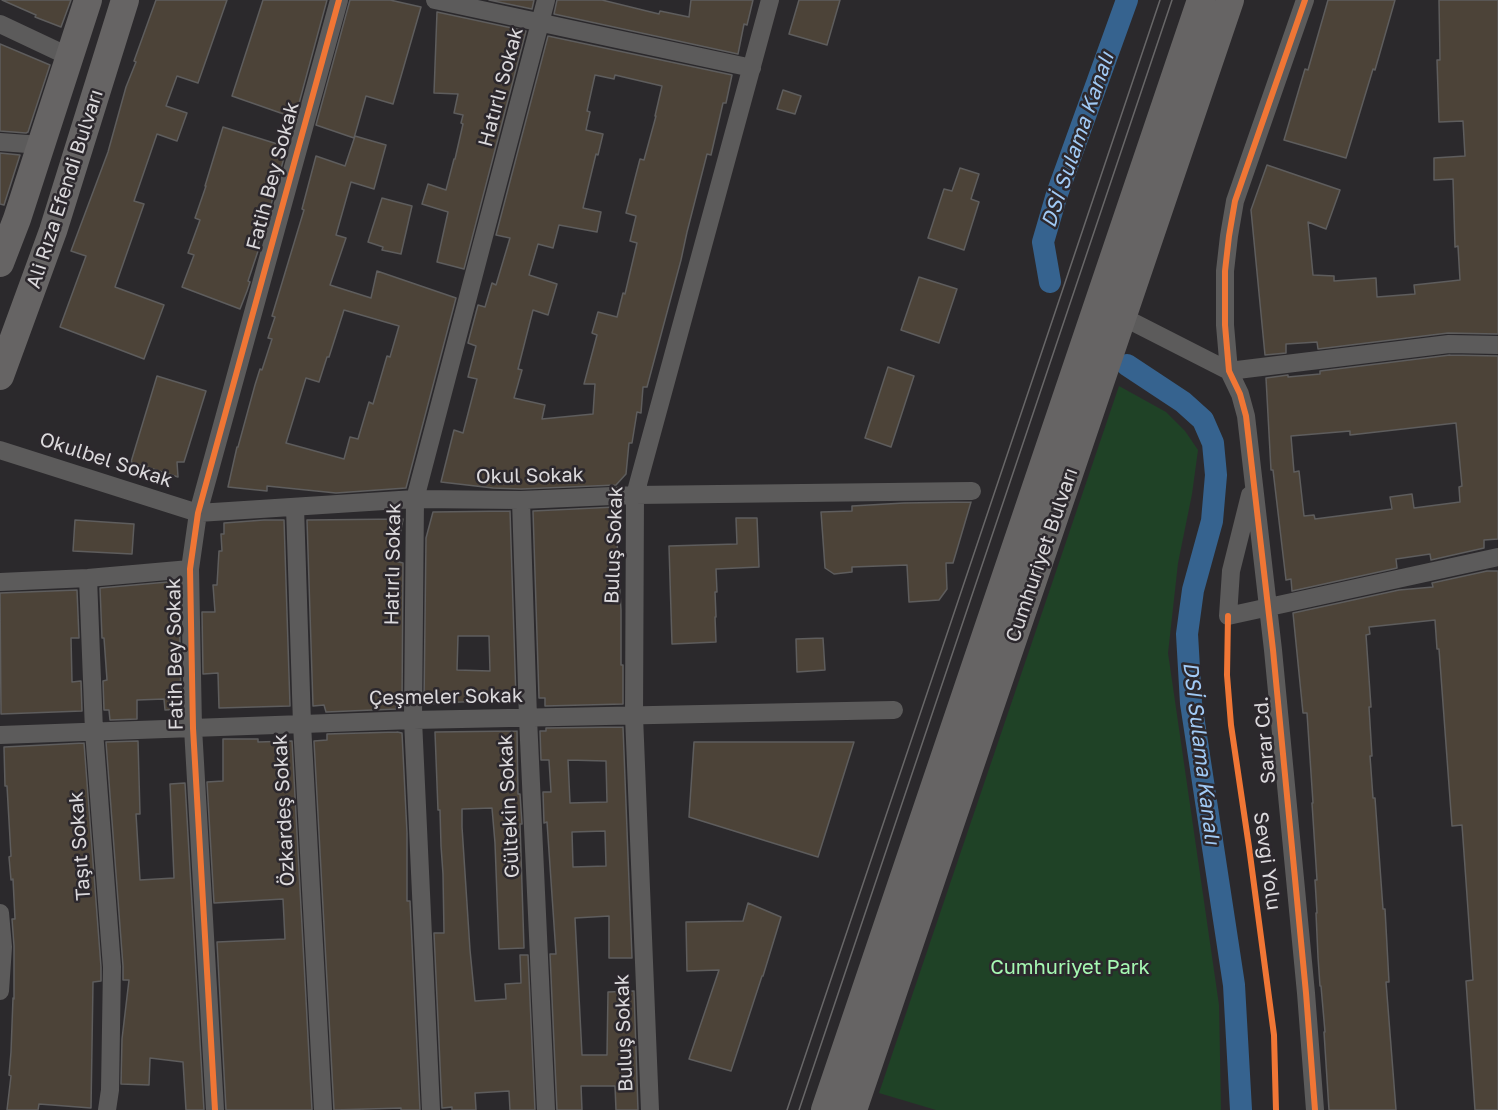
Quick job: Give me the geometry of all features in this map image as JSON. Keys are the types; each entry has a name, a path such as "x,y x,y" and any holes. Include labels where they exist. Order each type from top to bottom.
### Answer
{"main road":[{"name":"Ali Rıza Efendi Bulvarı","path":"0,263 88,0"},
{"name":"Ali Rıza Efendi Bulvarı","path":"0,376 53,231 125,0"},
{"name":"Cumhuriyet Bulvarı","path":"825,1110 1201,0"},
{"name":"Cumhuriyet Bulvarı","path":"853,1110 1230,0"}],"street":[{"name":"Fatih Bey Sokak","path":"215,1110 193,728 190,569 198,513 339,0"},
{"path":"435,0 752,68"},
{"name":"Hatırlı Sokak","path":"431,1110 413,720 416,499 546,0"},
{"name":"Buluş Sokak","path":"650,1110 634,716 635,495 770,0"},
{"name":"Sarar Cd.","path":"1305,0 1235,201 1225,271 1225,325 1229,371 1240,394 1246,416 1254,480 1306,993 1315,1110"},
{"path":"0,24 70,57"},
{"path":"0,142 41,145"},
{"path":"1123,317 1229,371 1449,345 1498,345"},
{"name":"Okulbel Sokak","path":"0,450 198,513"},
{"path":"1254,480 1231,572 1228,616 1498,557"},
{"name":"Okul Sokak","path":"198,513 416,499 521,500 635,495 972,491"},
{"name":"Gültekin Sokak","path":"521,500 528,718 546,1110"},
{"name":"Özkardeş Sokak","path":"295,507 302,724 322,1110"},
{"path":"0,582 88,578 190,569"},
{"name":"Taşıt Sokak","path":"88,578 94,731 112,967 110,1090 107,1110"},
{"name":"Çeşmeler Sokak","path":"0,735 413,720 894,710"},
{"path":"0,913 3,947 0,991"}],"green space":[{"name":"Cumhuriyet Park","path":"1119,386 1166,412 1185,431 1198,450 1178,563 1168,653 1219,1005 1221,1110 936,1110 879,1093"}],"building":[{"path":"2,0 71,0 61,27"},
{"path":"156,0 227,0 198,83 177,76 166,106 187,113 177,141 157,134 134,201 144,204 115,287 164,305 144,359 60,327 86,256 71,251 108,152 126,87 136,62 134,61"},
{"path":"263,0 327,0 295,118 232,96"},
{"path":"350,0 390,0 421,7 393,104 366,96 354,138 316,125"},
{"path":"489,0 534,0 532,9"},
{"path":"557,0 602,0 659,14 660,11 689,17 691,0 753,0 747,25 744,24 738,54 554,14"},
{"path":"799,0 840,0 827,45 789,34"},
{"path":"1328,0 1395,0 1346,158 1284,140 1305,69 1308,70"},
{"path":"1439,0 1498,0 1498,334 1448,333 1318,349 1317,342 1286,344 1286,353 1265,355 1251,210 1267,165 1340,190 1326,229 1308,222 1313,275 1334,276 1334,281 1376,278 1377,297 1415,294 1414,285 1460,280 1458,246 1455,247 1453,179 1434,180 1434,158 1465,156 1463,121 1439,122 1437,60 1440,60"},
{"path":"437,12 526,31 464,269 437,262 448,212 422,204 428,184 446,190 463,124 461,123 463,115 454,113 458,94 434,93"},
{"path":"548,36 732,75 711,155 707,154 647,387 643,387 641,413 637,412 632,443 629,443 626,474 616,485 521,489 441,482 454,430 463,433 477,379 468,377 476,346 468,343 478,305 485,307 492,283 496,285 510,238 496,235","holes":["595,75 614,79 615,75 662,86 644,160 640,159 626,213 636,216 630,241 637,243 617,317 598,312 592,333 597,335 584,384 595,384 593,414 542,419 545,405 514,398 522,370 518,369 533,310 548,315 557,284 529,275 538,244 553,248 559,225 597,232 601,212 583,208 603,134 586,130 590,112 587,111"]},
{"path":"0,44 50,65 26,133 0,131"},
{"path":"783,90 801,96 795,114 777,109"},
{"path":"223,127 287,147 248,281 250,282 240,309 182,287 194,255 188,253 200,220 195,218"},
{"path":"355,136 386,145 374,189 351,182 336,235 346,238 330,285 371,298 377,271 456,298 406,488 336,493 267,486 267,491 228,487 255,385 272,339 268,338 275,317 272,316 304,210 302,209 316,156 345,166","holes":["344,310 399,326 390,357 387,356 373,404 369,402 358,439 350,437 344,459 286,443 306,378 319,382"]},
{"path":"0,153 20,155 4,205 0,204"},
{"path":"960,168 979,174 971,199 979,202 964,250 928,238 944,189 952,191"},
{"path":"382,198 412,206 401,254 382,250 383,247 368,242"},
{"path":"919,277 957,289 939,343 901,330"},
{"path":"1450,355 1498,356 1498,539 1484,540 1484,548 1431,560 1430,554 1396,559 1397,568 1292,591 1291,579 1286,580 1273,470 1271,470 1266,378 1320,374 1320,371","holes":["1456,423 1462,486 1459,487 1460,502 1414,508 1412,494 1390,497 1392,509 1315,519 1314,515 1304,516 1299,471 1294,472 1291,436 1350,431 1350,435"]},
{"path":"888,367 914,376 891,447 865,438"},
{"path":"157,376 206,391 184,462 177,462 178,477 131,462"},
{"path":"971,502 953,563 946,563 947,589 939,600 909,602 907,565 852,567 852,572 834,574 825,568 821,512 852,511 852,506"},
{"path":"615,507 621,610 623,704 545,706 545,698 539,698 533,511"},
{"path":"510,511 516,699 424,704 426,538 433,512","holes":["458,636 489,636 490,671 457,670"]},
{"path":"736,518 757,518 759,567 716,569 716,642 672,644 669,546 737,544"},
{"path":"403,519 395,561 403,563 402,705 396,705 396,709 326,712 324,705 313,706 307,520"},
{"path":"75,520 134,524 132,554 73,551"},
{"path":"284,520 290,706 219,708 218,673 203,674 202,612 215,612 213,585 217,585 219,551 222,551 221,534 224,534 224,523"},
{"path":"1487,571 1498,571 1498,1110 1475,1110 1466,981 1473,980 1462,825 1452,826 1435,620 1369,627 1370,634 1366,635 1371,707 1369,707 1372,756 1370,756 1383,909 1385,909 1389,982 1386,982 1396,1110 1329,1110 1318,957 1315,880 1317,880 1307,713 1303,713 1293,613 1399,590 1433,587 1432,583"},
{"path":"179,581 181,709 165,710 164,699 137,700 137,719 110,720 109,710 104,710 103,681 107,680 100,588"},
{"path":"77,590 79,638 71,638 72,682 81,681 82,711 1,714 0,593"},
{"path":"823,638 825,670 797,672 796,639"},
{"path":"623,727 632,958 609,958 609,916 575,918 582,1055 607,1055 608,992 634,991 638,1110 616,1110 615,1086 581,1086 582,1110 557,1110 550,954 556,954 543,792 551,792 549,760 541,760 540,731 546,731 546,728","holes":["568,760 606,761 607,802 570,803","605,831 606,866 573,867 572,832"]},
{"path":"517,731 518,794 520,794 522,824 520,824 524,948 499,949 492,808 462,809 462,827 475,1001 506,999 505,984 521,983 520,955 528,955 535,1110 510,1110 509,1091 475,1093 476,1110 452,1110 452,1107 442,1108 434,933 444,933 435,732"},
{"path":"402,733 407,833 407,901 410,901 420,1110 401,1110 401,1108 334,1110 314,741 327,740 327,734"},
{"path":"223,739 258,739 258,742 292,741 312,1110 226,1110 217,942 285,939 283,899 214,903 207,782 223,781"},
{"path":"138,741 140,814 136,814 140,880 174,878 170,784 185,783 204,1110 186,1110 183,1062 150,1058 149,1085 121,1084 122,1039 129,980 123,980 106,742"},
{"path":"694,742 854,742 818,857 689,817"},
{"path":"84,743 101,967 101,981 93,982 91,1108 39,1104 38,1110 7,1110 11,1076 9,1075 14,999 12,919 15,919 13,879 11,880 9,857 11,856 4,747"},
{"path":"748,903 781,917 731,1071 689,1059 719,970 687,971 686,922 743,921"}],"waterway":[{"name":"DSİ Sulama Kanalı","path":"1050,282 1043,242 1057,194 1127,0"},
{"name":"DSİ Sulama Kanalı","path":"1127,365 1183,402 1203,420 1213,443 1216,475 1212,521 1193,590 1187,634 1191,703 1234,985 1241,1110"}],"tram line":[{"path":"787,1110 1160,0"},
{"path":"799,1110 1172,0"}],"cycle path":[{"path":"215,1110 193,728 190,569 198,513 339,0"},
{"name":"Sevgi Yolu","path":"1305,0 1235,201 1225,271 1225,325 1229,371 1240,394 1246,416 1273,650 1315,1110"},
{"name":"Sevgi Yolu","path":"1228,616 1227,675 1231,725 1274,1035 1276,1110"}]}
